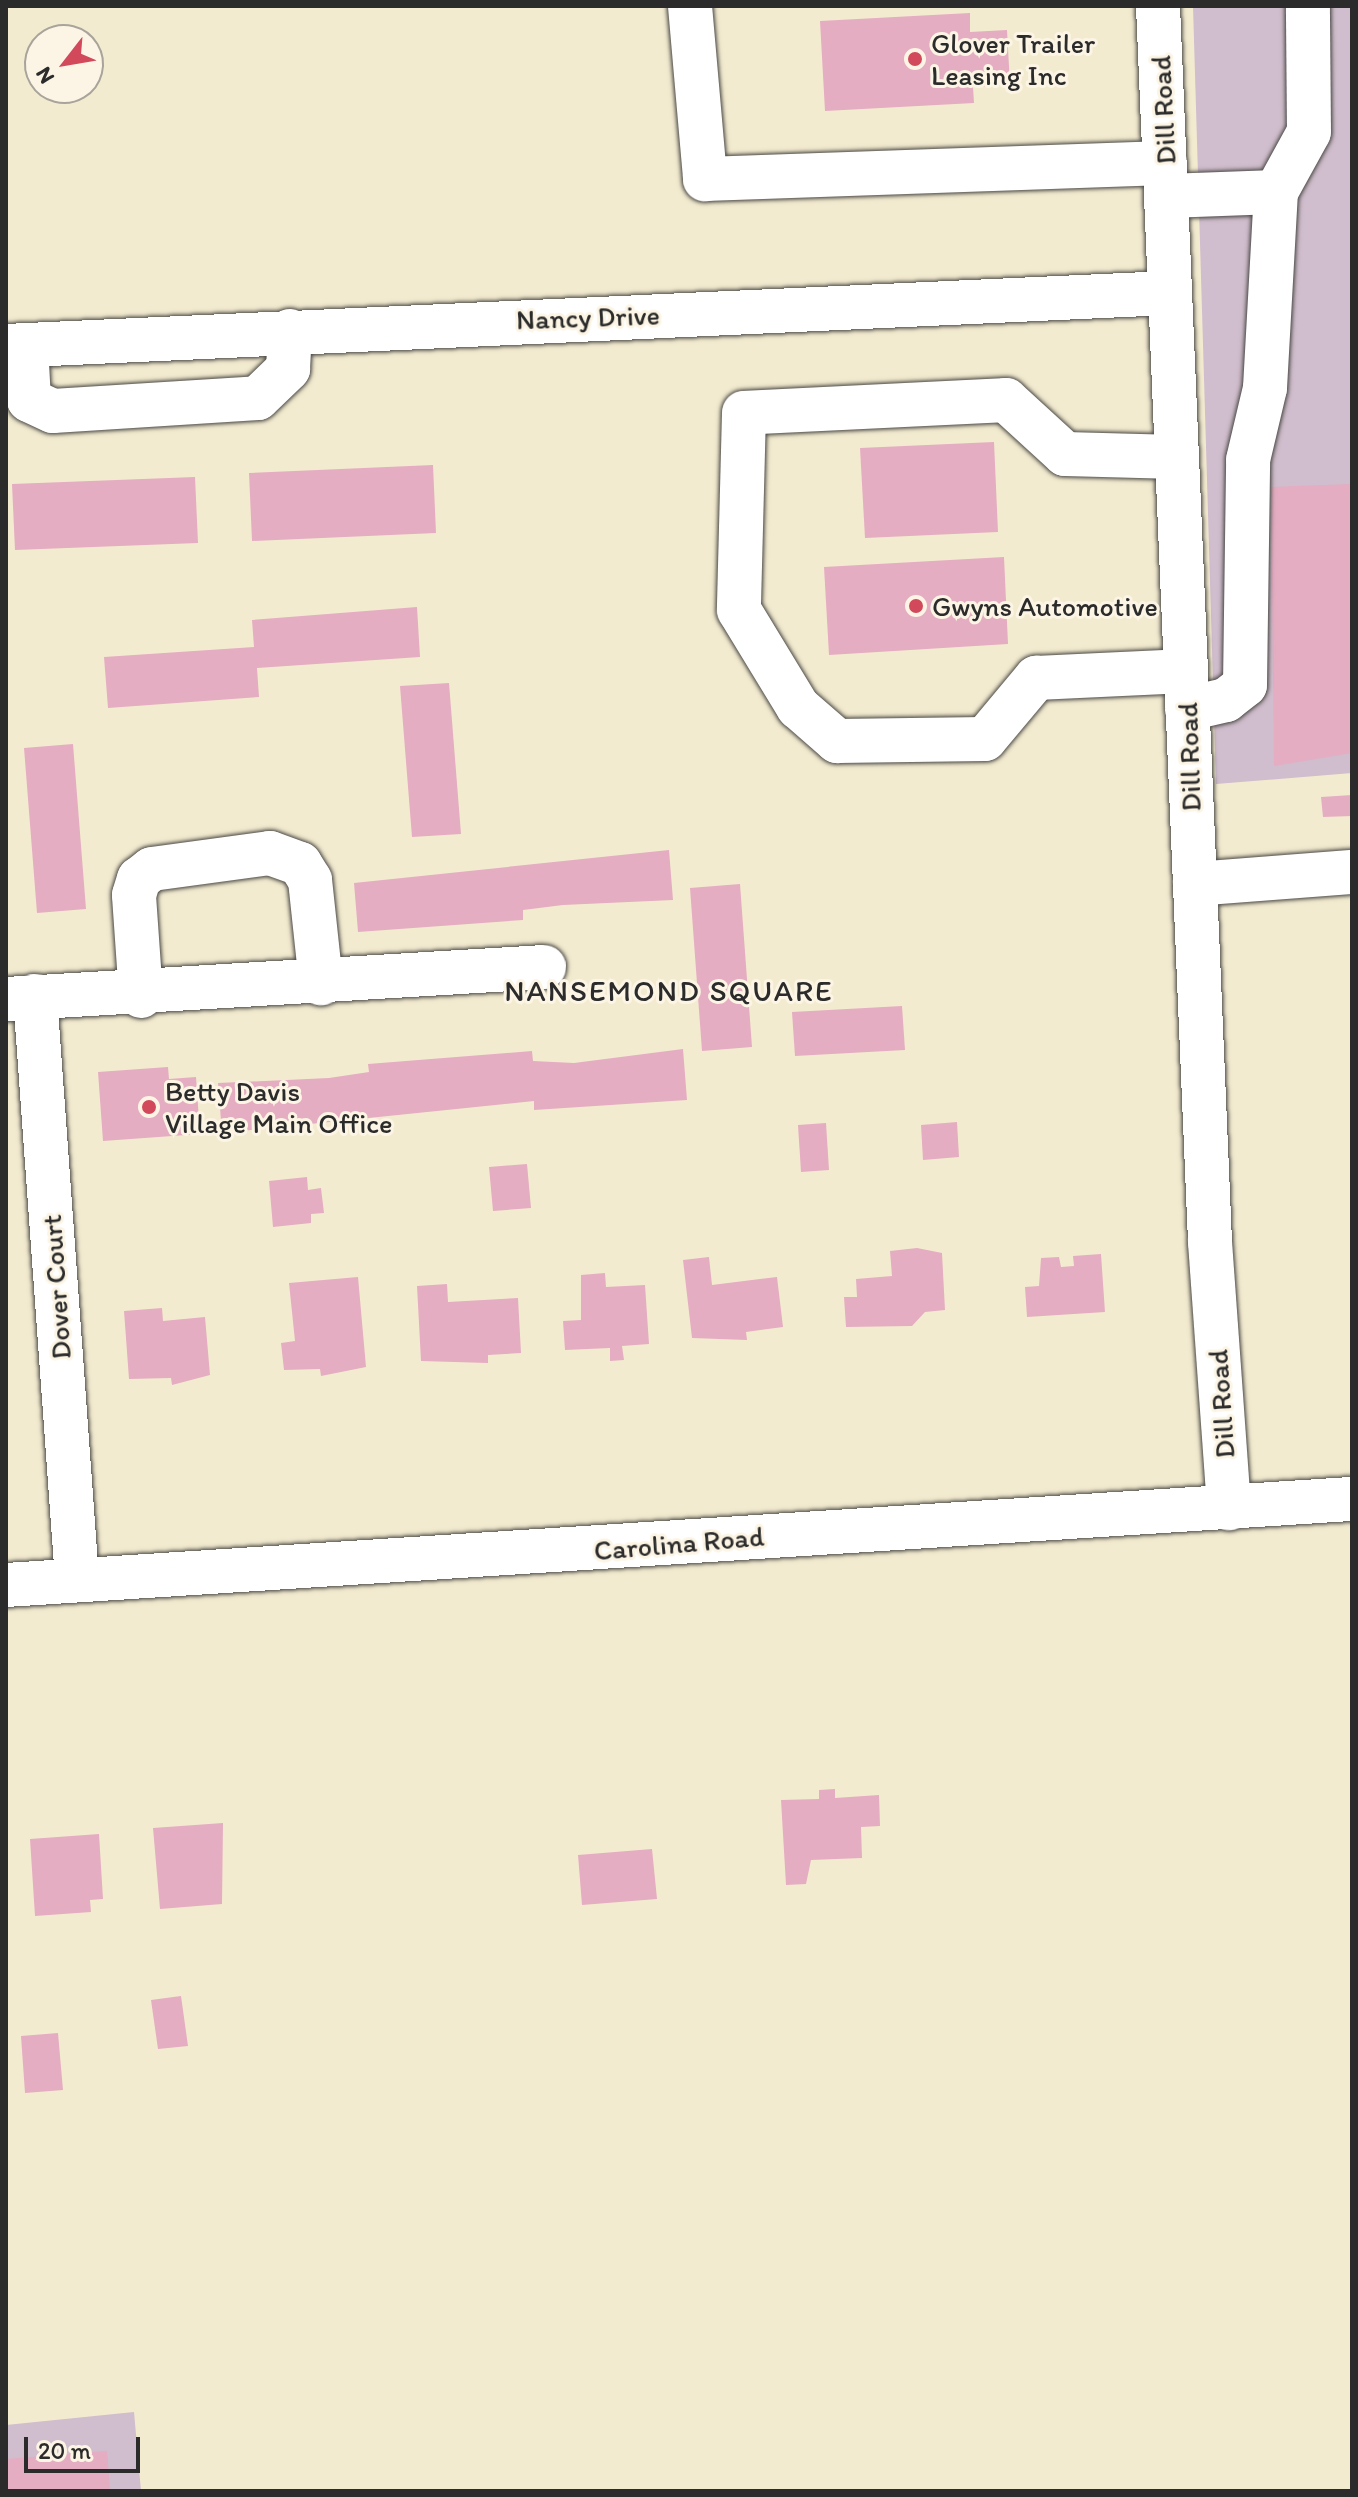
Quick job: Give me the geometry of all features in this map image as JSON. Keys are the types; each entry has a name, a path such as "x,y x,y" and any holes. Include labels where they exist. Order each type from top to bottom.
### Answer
{"street":[{"path":"690,6 705,179 1166,179 1276,192"},
{"name":"Dill Road","path":"1158,6 1195,884 1229,1508"},
{"path":"1177,457 1065,454 1006,400 744,413 739,610 798,707 837,741 985,739 1036,678 1187,690 1226,700 1245,685 1248,460 1265,388 1276,192 1309,132 1308,6"},
{"name":"Nancy Drive","path":"16,346 290,331 1170,293"},
{"path":"16,346 29,400 53,411 258,398 288,369 290,331"},
{"path":"141,996 134,895 139,879 152,869 270,853 300,864 310,880 321,983"},
{"path":"1195,884 1352,872"},
{"path":"20,998 141,996 544,967"},
{"name":"Dover Court","path":"20,998 77,1579"},
{"name":"Carolina Road","path":"6,1585 1352,1499"}],"shaded area":[{"path":"1193,6 1352,6 1352,773 1216,784"},
{"path":"134,2412 141,2491 6,2491 6,2425"}],"building":[{"name":"Glover Trailer Leasing Inc","path":"970,13 970,32 1007,30 1010,85 973,87 974,103 825,111 820,21"},
{"path":"994,442 998,532 865,538 860,448"},
{"path":"433,465 436,533 252,541 249,473"},
{"path":"195,477 198,543 15,550 12,484"},
{"path":"1352,484 1352,753 1274,766 1271,487"},
{"name":"Gwyns Automotive","path":"1004,557 1008,644 829,655 824,567"},
{"path":"417,607 420,657 257,668 259,697 108,708 104,657 254,647 252,620"},
{"path":"449,683 461,834 412,837 400,686"},
{"path":"73,744 86,909 37,913 24,748"},
{"path":"1352,795 1352,816 1323,817 1321,797"},
{"path":"669,850 673,900 563,905 523,910 523,920 358,932 354,883"},
{"path":"740,884 752,1047 702,1051 690,888"},
{"path":"902,1006 905,1050 795,1056 792,1012"},
{"path":"683,1049 687,1100 534,1110 534,1101 222,1133 218,1083 329,1078 369,1072 368,1064 532,1051 533,1061 574,1063"},
{"name":"Betty Davis Village Main Office","path":"168,1067 169,1079 196,1077 200,1134 103,1141 98,1072"},
{"path":"957,1122 959,1157 923,1160 921,1125"},
{"path":"826,1123 829,1170 801,1172 798,1125"},
{"path":"527,1164 531,1208 493,1211 489,1167"},
{"path":"307,1177 308,1190 321,1188 324,1213 311,1214 311,1223 273,1227 269,1181"},
{"path":"917,1248 942,1253 945,1310 925,1312 912,1326 846,1327 844,1297 857,1297 856,1279 892,1276 890,1251"},
{"path":"1101,1254 1105,1312 1027,1317 1025,1287 1039,1286 1041,1258 1059,1257 1061,1267 1074,1266 1073,1256"},
{"path":"709,1257 712,1285 777,1277 783,1327 746,1332 747,1340 692,1338 683,1260"},
{"path":"605,1273 606,1287 645,1285 649,1344 622,1346 624,1360 610,1361 610,1348 565,1350 563,1321 581,1320 581,1275"},
{"path":"358,1277 366,1367 321,1376 320,1369 284,1370 281,1343 295,1341 289,1283"},
{"path":"447,1284 448,1302 518,1298 521,1353 488,1355 488,1363 421,1361 417,1286"},
{"path":"162,1308 163,1321 205,1317 210,1375 172,1385 171,1378 129,1379 124,1311"},
{"path":"835,1789 835,1798 879,1795 880,1826 861,1827 862,1858 811,1860 806,1884 786,1885 781,1800 819,1799 819,1790"},
{"path":"223,1823 222,1904 160,1909 153,1828"},
{"path":"99,1834 103,1899 90,1900 91,1912 35,1916 30,1839"},
{"path":"652,1849 657,1899 582,1905 578,1855"},
{"path":"181,1996 188,2046 158,2049 151,2000"},
{"path":"58,2033 63,2090 25,2093 21,2036"},
{"path":"107,2451 110,2491 6,2491 6,2459"}],"place":[{"name":"Glover Trailer Leasing Inc","path":"915,59"},
{"name":"Gwyns Automotive","path":"916,606"},
{"name":"Betty Davis Village Main Office","path":"149,1107"}],"district":[{"name":"NANSEMOND SQUARE","path":"669,991"}]}
